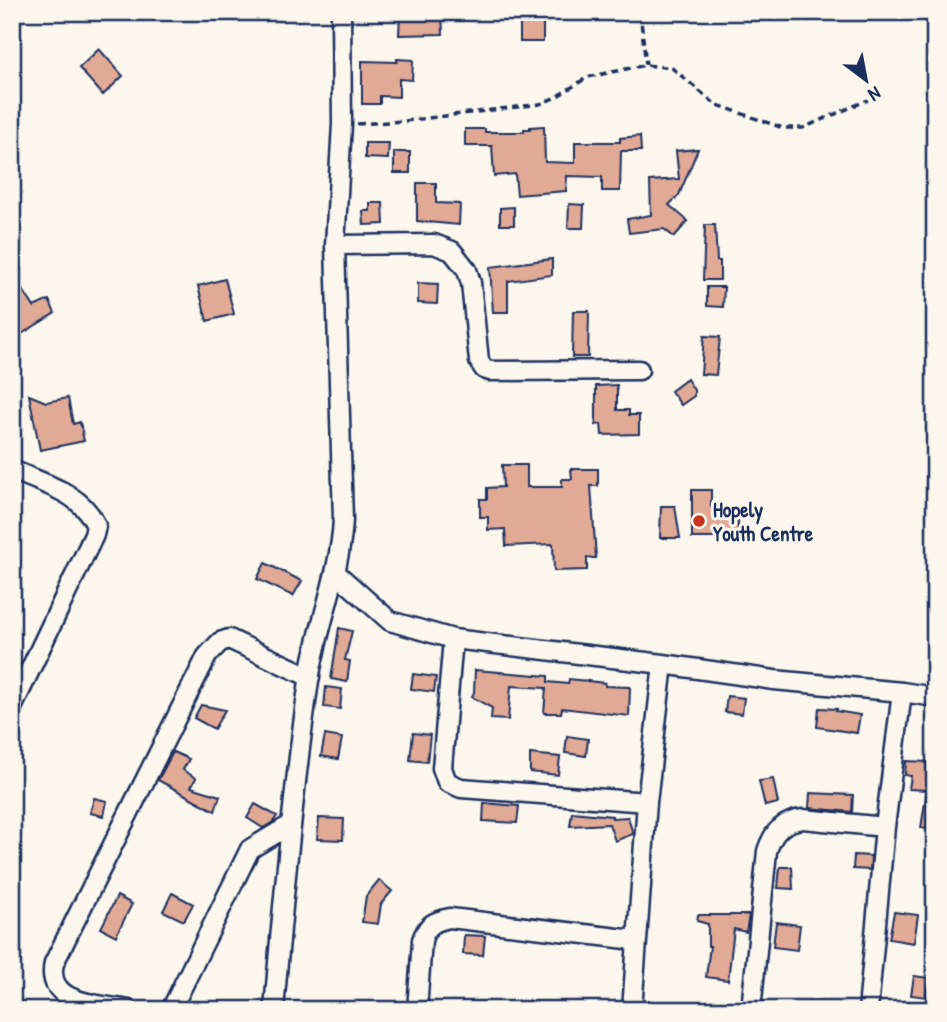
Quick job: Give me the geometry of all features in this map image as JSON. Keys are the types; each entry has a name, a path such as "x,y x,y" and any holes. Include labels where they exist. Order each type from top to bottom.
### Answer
{"street":[{"path":"274,1010 290,825 310,677 342,546 335,245 342,124 341,12"},
{"path":"335,245 434,244 453,251 467,270 471,283 479,361 484,369 639,370"},
{"path":"12,470 78,501 93,518 96,526 94,536 12,708"},
{"path":"335,573 390,621 453,639 774,680 935,697"},
{"path":"129,1010 66,997 57,988 52,972 54,962 207,656 220,642 229,639 310,677"},
{"path":"453,639 442,768 447,782 460,788 647,802"},
{"path":"632,1010 647,802 663,664"},
{"path":"868,1010 885,827 902,692"},
{"path":"751,1010 766,851 776,831 793,820 803,819 885,827"},
{"path":"171,1010 250,849 290,825"},
{"path":"417,1010 422,940 425,930 431,923 439,920 450,918 635,940"}],"path":[{"path":"640,12 646,65"},
{"path":"342,124 405,121 540,104 588,77 646,65 672,68 715,104 783,128 803,128 868,100"}],"building":[{"path":"400,12 442,12 443,34 399,35"},
{"path":"520,12 543,12 543,42 520,42"},
{"path":"99,49 123,76 103,95 79,68"},
{"path":"397,59 413,60 412,80 399,79 399,97 380,96 380,104 362,104 362,61 397,62"},
{"path":"544,126 545,162 575,163 575,142 620,142 620,138 640,136 641,151 621,151 620,191 602,191 602,177 567,176 566,191 517,195 515,174 494,176 492,146 465,146 465,129 524,132 524,129 530,127"},
{"path":"365,143 389,143 388,159 365,158"},
{"path":"698,149 679,195 669,205 688,221 674,237 664,229 629,233 627,219 651,215 650,181 679,179 676,151"},
{"path":"394,152 410,152 410,173 394,173"},
{"path":"417,183 436,183 436,203 460,204 459,225 417,221"},
{"path":"370,203 383,203 384,224 364,225 363,211 370,211"},
{"path":"569,204 584,205 583,228 568,228"},
{"path":"514,207 514,225 500,225 500,208"},
{"path":"705,225 715,225 720,280 703,280"},
{"path":"552,259 552,275 508,281 508,312 493,312 490,267"},
{"path":"225,279 234,314 207,321 198,286"},
{"path":"418,283 438,284 437,304 418,303"},
{"path":"707,287 724,287 723,307 707,306"},
{"path":"23,290 34,307 49,300 55,313 12,340 12,297"},
{"path":"573,311 589,311 588,357 572,357"},
{"path":"704,336 720,337 716,375 701,374"},
{"path":"687,379 694,390 694,396 681,405 671,391"},
{"path":"617,385 617,410 629,410 629,415 639,415 639,434 602,435 601,424 596,425 596,386"},
{"path":"29,395 46,402 68,398 73,424 80,422 84,441 40,450"},
{"path":"502,465 527,465 527,487 562,487 562,479 572,479 571,469 598,469 598,486 591,486 596,558 587,558 587,570 554,571 553,544 506,546 505,529 488,530 488,517 480,517 480,499 487,499 487,488 503,487"},
{"path":"692,490 711,490 711,507 738,507 738,538 692,538"},
{"path":"661,506 675,506 680,538 660,538"},
{"path":"265,563 302,581 293,596 257,579"},
{"path":"339,628 352,631 345,660 350,661 347,682 331,679"},
{"path":"475,670 548,676 548,682 568,684 569,679 605,683 605,686 630,687 629,716 562,708 561,713 544,713 546,688 511,686 508,720 491,719 492,708 472,697"},
{"path":"413,674 436,677 434,692 411,689"},
{"path":"326,687 342,689 340,709 324,707"},
{"path":"727,696 744,698 742,714 725,712"},
{"path":"201,705 225,710 214,729 194,718"},
{"path":"819,708 860,715 857,733 817,727"},
{"path":"413,733 430,735 427,762 410,760"},
{"path":"325,735 342,738 338,759 321,756"},
{"path":"567,736 588,739 586,756 565,753"},
{"path":"173,752 189,759 183,770 196,778 191,787 220,796 215,811 158,780"},
{"path":"530,754 560,757 558,775 530,772"},
{"path":"906,761 929,762 926,790 909,789 911,776 905,775"},
{"path":"773,779 778,803 765,806 759,781"},
{"path":"927,790 935,790 935,830 921,828"},
{"path":"810,793 853,795 852,812 809,808"},
{"path":"94,798 107,801 104,816 90,813"},
{"path":"484,803 519,806 517,823 483,821"},
{"path":"255,804 277,816 273,822 263,828 247,818"},
{"path":"572,812 612,818 628,817 633,834 615,841 609,824 570,826"},
{"path":"319,818 344,819 343,840 317,839"},
{"path":"854,855 871,856 870,870 853,869"},
{"path":"780,867 792,867 793,889 778,888"},
{"path":"379,880 392,891 381,904 378,924 362,922 366,896"},
{"path":"172,893 193,904 184,921 163,911"},
{"path":"117,896 132,904 116,936 101,928"},
{"path":"894,912 918,915 914,943 889,939"},
{"path":"698,915 749,915 746,932 734,929 728,980 706,977 710,946 708,924 697,921"},
{"path":"776,922 800,925 797,950 773,947"},
{"path":"464,935 485,936 483,955 463,954"},
{"path":"914,976 929,978 926,997 911,995"}],"place":[{"name":"Hopely Youth Centre","path":"699,521"}]}
